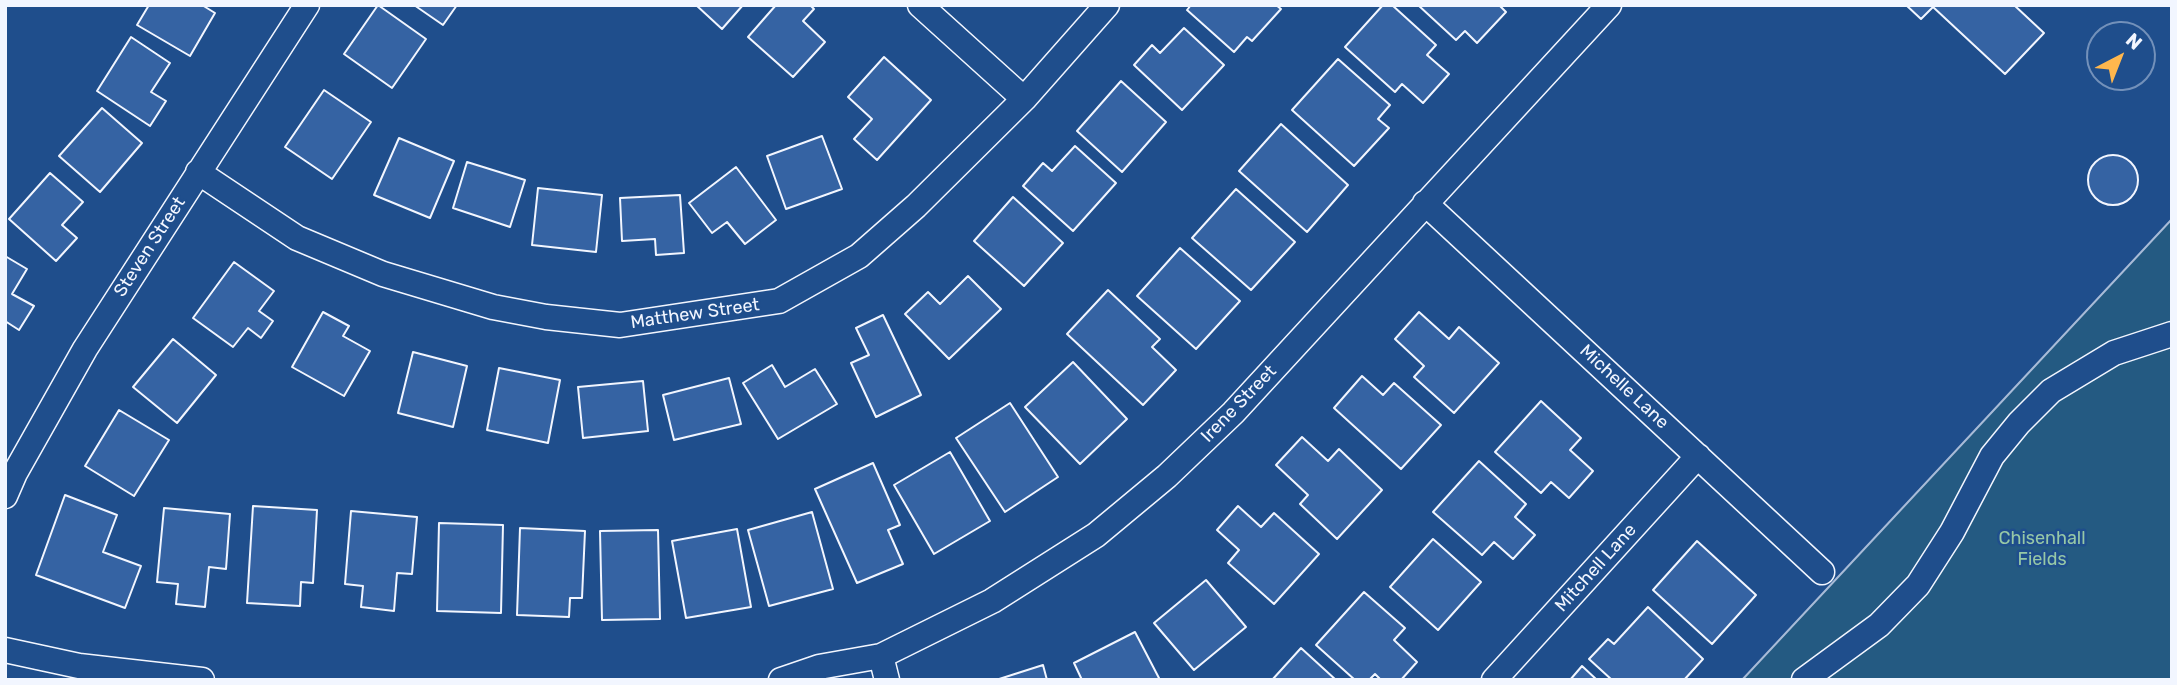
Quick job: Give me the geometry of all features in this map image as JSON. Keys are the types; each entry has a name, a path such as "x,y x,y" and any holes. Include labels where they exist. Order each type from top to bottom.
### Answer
{"street":[{"name":"Steven Street","path":"5,496 15,473 85,349 307,5"},
{"path":"920,5 1024,99"},
{"name":"Matthew Street","path":"198,172 297,238 383,274 493,307 546,317 620,324 779,302 859,256 916,206 1024,99 1107,5"},
{"name":"Irene Street","path":"781,680 820,667 881,656 992,601 1096,535 1117,518 1167,476 1233,413 1609,5"},
{"name":"Michelle Lane","path":"1425,203 1822,572"},
{"path":"1804,680 1879,625 1918,585 1952,533 1992,456 2051,390 2114,353 2172,334"},
{"name":"Mitchell Lane","path":"1494,680 1698,456"},
{"path":"5,650 79,666 202,680"},
{"path":"881,656 887,680"}],"green space":[{"name":"Chisenhall Fields","path":"2172,219 2172,680 1742,680"}],"building":[{"path":"149,5 202,5 215,13 190,56 137,25"},
{"path":"378,5 426,39 392,88 344,54"},
{"path":"414,5 457,5 443,25"},
{"path":"696,5 743,5 722,29"},
{"path":"776,5 810,5 814,9 803,21 825,42 793,77 748,37"},
{"path":"1191,5 1276,5 1281,9 1252,41 1247,37 1234,52 1187,10"},
{"path":"1383,5 1392,5 1436,45 1427,55 1449,74 1423,103 1402,84 1395,92 1345,47"},
{"path":"1418,5 1499,5 1506,12 1477,43 1465,31 1456,40"},
{"path":"1906,5 2014,5 2044,33 2005,74 1933,7 1921,19"},
{"path":"1184,28 1224,65 1182,110 1134,65 1152,45 1160,53"},
{"path":"131,37 170,63 151,92 166,101 150,126 97,91"},
{"path":"884,57 931,100 877,160 854,139 872,119 848,97"},
{"path":"1338,59 1390,105 1378,119 1389,128 1354,166 1292,110"},
{"path":"1121,81 1166,122 1122,172 1077,131"},
{"path":"324,90 371,122 332,179 285,147"},
{"path":"102,108 142,143 100,192 59,156"},
{"path":"1281,124 1348,185 1307,232 1239,171"},
{"path":"822,136 842,189 786,209 767,156"},
{"path":"399,138 454,161 430,218 374,195"},
{"path":"1075,146 1116,183 1073,231 1023,186 1043,163 1052,171"},
{"path":"2113,155 2131,162 2138,180 2131,198 2113,205 2095,198 2088,180 2095,162"},
{"path":"467,162 525,180 510,227 453,208"},
{"path":"736,167 776,220 745,244 727,222 712,233 689,203"},
{"path":"50,173 83,202 62,225 77,238 56,261 9,219"},
{"path":"538,188 602,195 596,252 532,245"},
{"path":"1236,189 1295,242 1251,290 1192,238"},
{"path":"680,195 684,253 656,255 655,239 622,241 620,198"},
{"path":"1013,197 1063,243 1024,286 974,241"},
{"path":"1180,248 1240,301 1196,349 1137,296"},
{"path":"5,256 27,269 12,294 34,306 19,330 5,321"},
{"path":"234,262 274,291 259,311 273,321 261,338 248,328 233,347 193,318"},
{"path":"968,276 1001,309 949,359 905,314 928,292 940,304"},
{"path":"1108,290 1160,339 1152,347 1176,370 1143,405 1067,334"},
{"path":"323,312 349,326 343,336 370,351 344,396 292,367"},
{"path":"1419,312 1449,339 1459,327 1499,363 1454,413 1414,377 1424,366 1395,339"},
{"path":"883,315 921,395 876,417 851,363 869,355 856,328"},
{"path":"173,339 216,375 177,423 133,387"},
{"path":"413,352 467,366 453,427 398,413"},
{"path":"1073,362 1127,419 1080,464 1025,407"},
{"path":"772,365 785,387 815,369 837,404 778,439 743,383"},
{"path":"499,368 560,380 548,443 487,430"},
{"path":"1362,376 1383,395 1394,383 1441,425 1401,469 1334,408"},
{"path":"729,378 741,424 674,440 663,395"},
{"path":"643,381 648,431 583,438 578,387"},
{"path":"1541,401 1581,438 1570,450 1593,471 1569,498 1551,482 1541,493 1495,452"},
{"path":"1010,403 1058,477 1005,512 956,438"},
{"path":"119,410 169,440 134,496 85,466"},
{"path":"1302,437 1328,461 1339,449 1382,490 1337,539 1300,504 1308,495 1276,465"},
{"path":"950,452 990,521 934,554 894,485"},
{"path":"1479,461 1526,504 1515,517 1535,535 1513,559 1494,542 1482,555 1433,512"},
{"path":"873,463 900,525 888,530 903,564 857,583 815,489"},
{"path":"65,495 117,515 103,552 141,566 125,608 36,575"},
{"path":"253,506 317,510 313,583 301,582 300,606 247,603"},
{"path":"1238,506 1261,527 1274,513 1319,554 1274,604 1228,563 1239,550 1217,530"},
{"path":"164,508 230,514 226,569 209,567 205,607 176,604 178,584 157,582"},
{"path":"351,511 417,517 412,574 397,573 394,611 361,607 363,586 345,584"},
{"path":"812,512 833,589 769,606 748,530"},
{"path":"439,523 503,525 501,613 437,611"},
{"path":"520,528 585,531 582,598 570,598 569,617 517,615"},
{"path":"737,529 751,607 686,618 672,541"},
{"path":"658,530 660,619 602,620 600,531"},
{"path":"1433,539 1481,582 1438,630 1390,587"},
{"path":"1697,541 1756,595 1712,644 1653,590"},
{"path":"1206,580 1246,627 1194,670 1154,623"},
{"path":"1364,592 1405,628 1394,640 1417,662 1401,680 1381,680 1375,674 1369,680 1355,680 1316,645"},
{"path":"1648,607 1703,659 1684,680 1612,680 1589,659 1608,639 1614,644"},
{"path":"1135,632 1160,680 1082,680 1074,663"},
{"path":"1301,648 1336,680 1272,680"},
{"path":"1043,665 1047,680 996,680"},
{"path":"1582,666 1597,680 1570,680"}]}
